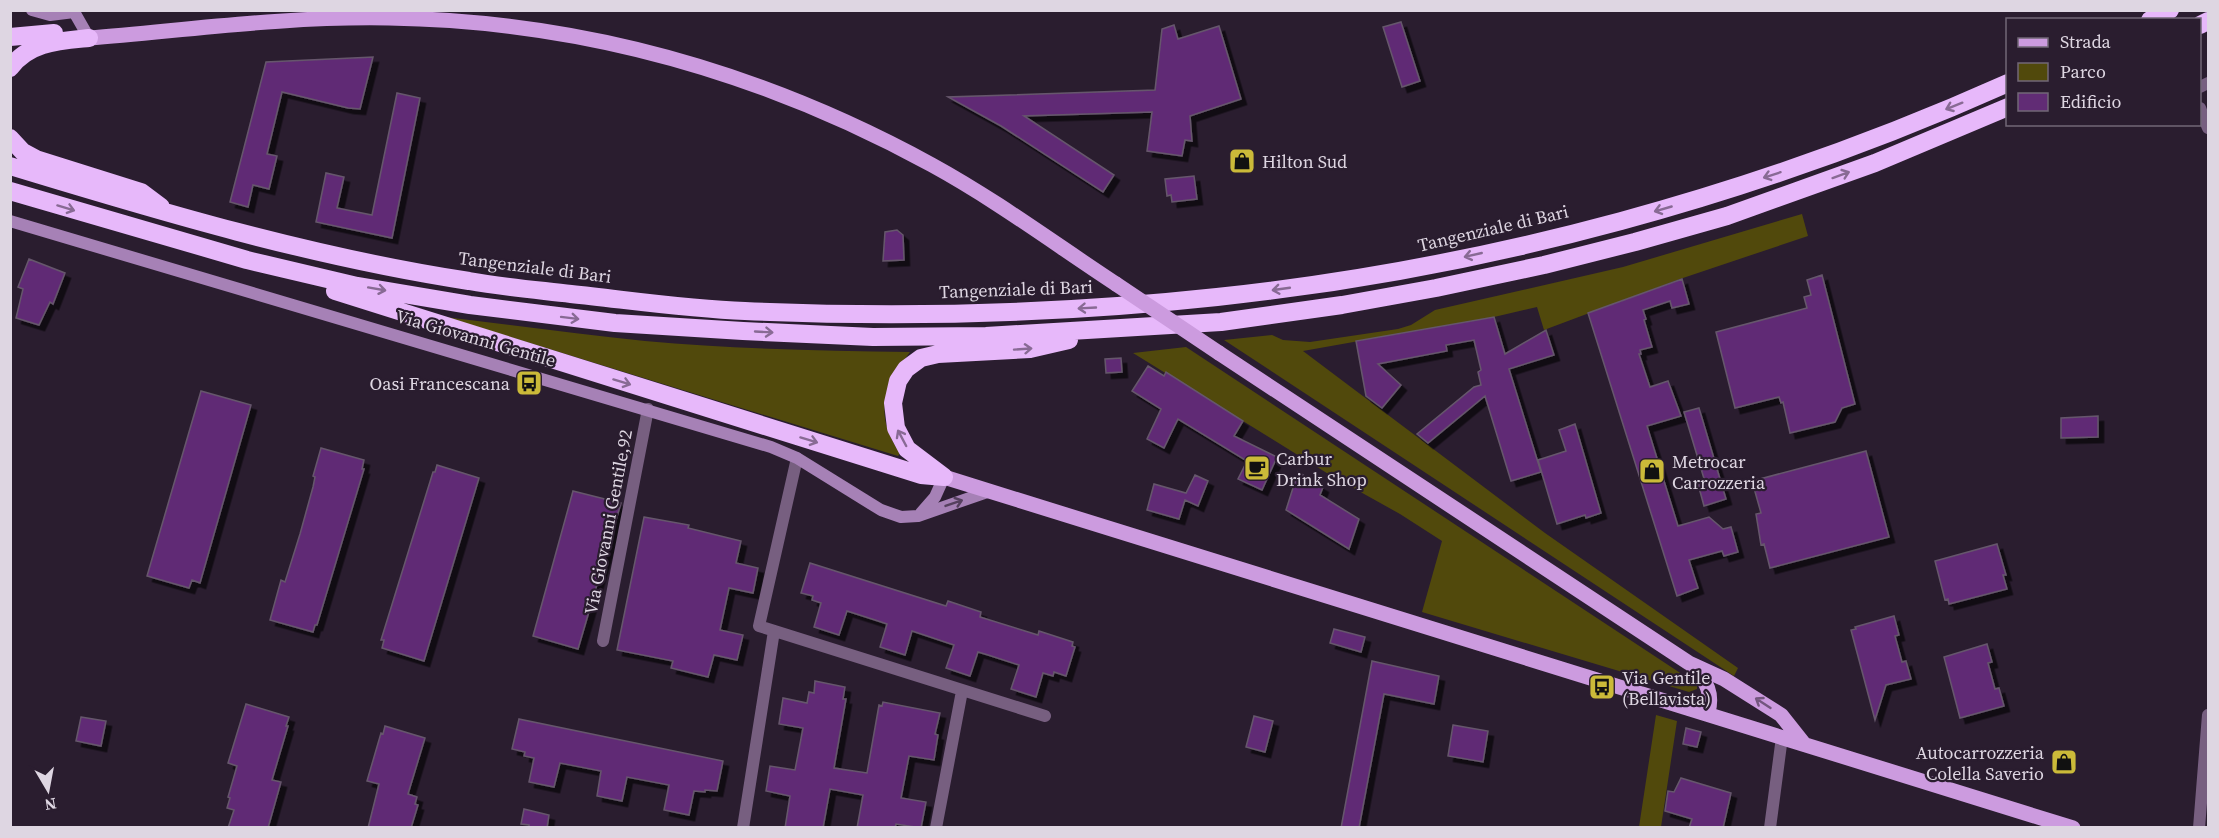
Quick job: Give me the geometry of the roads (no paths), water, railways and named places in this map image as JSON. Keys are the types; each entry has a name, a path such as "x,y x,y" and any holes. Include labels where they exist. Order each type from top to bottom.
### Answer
{"highway":[{"path":"2154,18 2170,10"},
{"path":"10,37 58,32 89,38"},
{"path":"10,68 16,59 36,47 54,42 89,38"},
{"name":"Tangenziale di Bari","path":"10,166 258,238 349,259 470,282 730,310 983,314 1121,306 1218,297 1429,265 1611,223 1719,193 1808,163 1914,123 2006,83"},
{"path":"10,191 247,260 357,286 470,306 615,323 873,338 986,336 1221,322 1342,305 1436,288 1612,248 1727,216 1875,163 2006,107"},
{"path":"10,138 23,152 36,159 141,192 169,214"},
{"path":"247,260 375,305 921,475 944,477"},
{"path":"944,477 907,448 896,428 893,403 898,381 906,369 921,358 938,354 1030,349 1121,328"}],"main road":[{"path":"89,38 328,19 386,18 488,23 543,29 642,50 730,74 783,94 882,138 944,172 1689,663 1724,679 1781,715 1804,744"},
{"path":"944,477 2073,828"},
{"path":"1689,663 1706,681 1711,699 1708,713"}],"street":[{"path":"32,10 50,15 73,11 89,38"},
{"path":"2201,112 2208,128"},
{"name":"Via Giovanni Gentile","path":"10,221 771,447 797,458 881,510 901,517 918,516"},
{"name":"Via Giovanni Gentile,92","path":"603,641 648,410"},
{"path":"797,458 759,626 1045,716"},
{"path":"918,516 935,497 944,477"},
{"path":"918,516 990,491"},
{"path":"742,828 774,632"},
{"path":"936,828 962,691"},
{"path":"2199,828 2208,715"},
{"path":"1770,828 1782,737"}],"place":[{"name":"Hilton Sud","path":"1242,161"},
{"name":"Oasi Francescana","path":"529,383"},
{"name":"Carbur Drink Shop","path":"1257,468"},
{"name":"Metrocar Carrozzeria","path":"1652,471"},
{"name":"Via Gentile (Bellavista)","path":"1602,687"},
{"name":"Autocarrozzeria Colella Saverio","path":"2064,762"}]}
